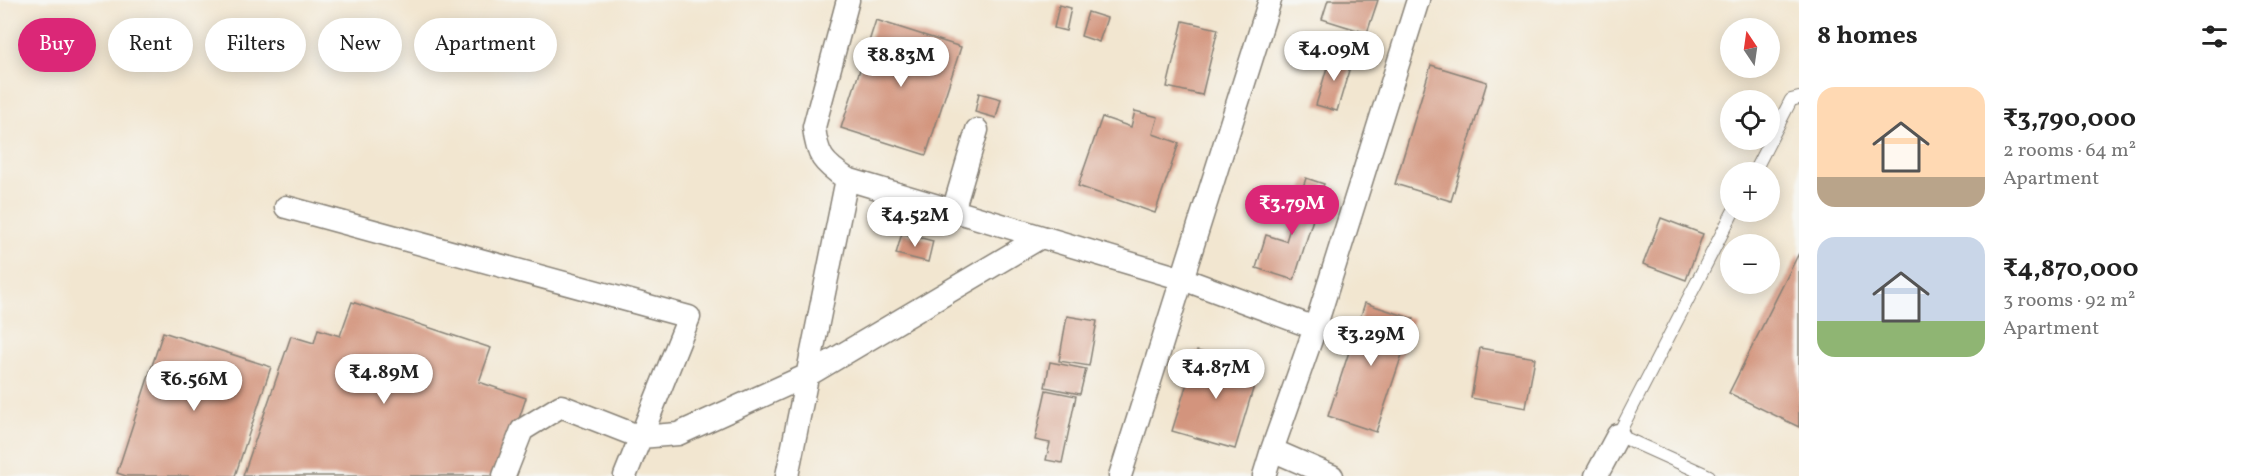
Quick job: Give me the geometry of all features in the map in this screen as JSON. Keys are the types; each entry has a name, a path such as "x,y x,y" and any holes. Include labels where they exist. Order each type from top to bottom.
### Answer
{"street":[{"path":"848,0 814,127 816,143 824,164 847,179 1183,279 1315,328"},
{"path":"1120,476 1270,0"},
{"path":"1264,476 1315,328 1418,0"},
{"path":"953,211 977,130"},
{"path":"787,476 847,179"},
{"path":"286,207 689,317 625,476"},
{"path":"504,476 522,430 561,406 640,437 678,434 807,375 1041,237"},
{"path":"1596,476 1618,435"},
{"path":"1272,450 1332,476"}],"lane":[{"path":"1759,162 1791,100 1799,98"},
{"path":"1708,476 1618,435 1729,222"}],"building":[{"path":"1328,0 1378,0 1367,33 1322,19"},
{"path":"1059,5 1071,8 1066,31 1054,28"},
{"path":"1088,12 1107,18 1099,42 1081,36"},
{"path":"876,20 961,47 926,155 841,128"},
{"path":"1183,21 1218,29 1202,95 1167,87"},
{"path":"1331,54 1352,60 1337,111 1316,105"},
{"path":"1431,65 1487,82 1451,201 1395,184"},
{"path":"979,93 1001,99 996,118 975,112"},
{"path":"1135,111 1158,117 1153,134 1179,143 1155,213 1078,186 1102,117 1131,127"},
{"path":"1306,178 1324,184 1294,280 1256,268 1266,235 1286,241"},
{"path":"1661,218 1703,234 1686,280 1643,264"},
{"path":"902,233 933,241 928,262 896,254"},
{"path":"1799,253 1799,427 1729,393"},
{"path":"352,302 491,348 479,382 526,398 500,476 243,476 291,336 314,343 318,329 340,336"},
{"path":"1365,303 1414,319 1376,432 1328,416"},
{"path":"1067,316 1097,321 1089,366 1059,361"},
{"path":"163,332 271,367 235,476 126,476 117,473"},
{"path":"1480,348 1535,358 1526,408 1471,398"},
{"path":"1197,351 1259,369 1235,449 1172,431"},
{"path":"1050,362 1086,369 1080,394 1045,387"},
{"path":"1046,390 1076,396 1062,463 1046,460 1050,443 1035,440"}]}
